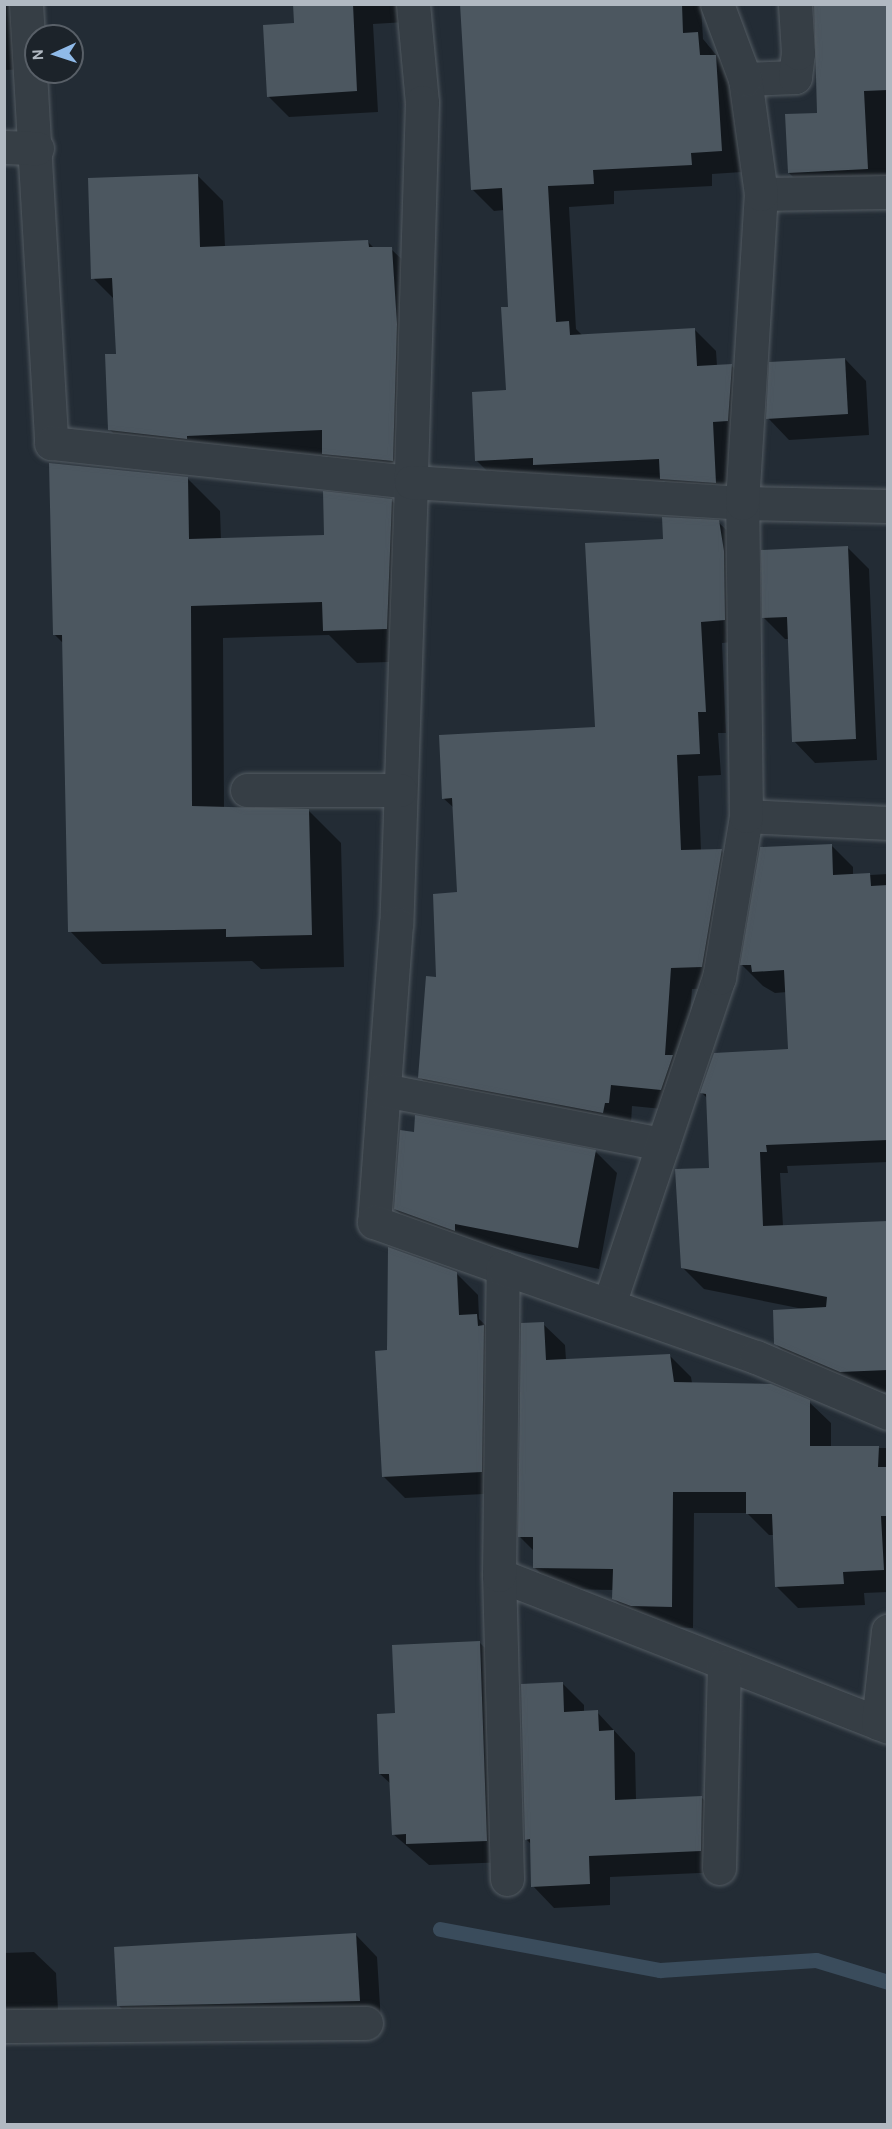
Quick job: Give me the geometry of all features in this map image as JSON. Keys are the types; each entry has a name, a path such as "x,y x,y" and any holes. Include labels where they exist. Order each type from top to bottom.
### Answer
{"street":[{"path":"26,4 37,148 51,443 411,482 742,503 888,506"},
{"path":"413,4 422,102 411,482 396,924 374,1222 756,1357 888,1413"},
{"path":"609,1304 719,978 746,816 742,503 761,194 746,80 717,4"},
{"path":"746,80 795,77 798,53 795,4"},
{"path":"4,147 37,148"},
{"path":"761,194 888,192"},
{"path":"247,790 400,790"},
{"path":"746,816 888,823"},
{"path":"384,1090 663,1144"},
{"path":"503,1268 499,1575 507,1879"},
{"path":"499,1575 724,1666 883,1725 888,1631"},
{"path":"719,1868 724,1666"},
{"path":"4,2026 366,2024"}],"building":[{"path":"293,4 353,4 357,91 267,97 263,25 294,23"},
{"path":"460,4 682,4 683,33 698,32 700,55 716,55 722,151 691,153 692,165 593,170 594,184 548,186 556,322 569,321 570,335 695,328 697,366 732,364 728,421 713,422 716,483 660,479 659,459 533,465 533,458 475,461 472,392 506,390 501,307 508,307 502,188 471,190"},
{"path":"814,4 888,4 888,90 864,91 868,169 788,173 785,114 817,113"},
{"path":"198,174 200,247 368,240 369,247 392,247 397,324 393,461 322,454 322,430 187,436 187,439 108,430 105,354 116,354 112,278 91,279 88,178"},
{"path":"845,358 848,414 766,419 769,362"},
{"path":"49,463 188,477 189,539 324,535 323,491 392,499 387,629 323,631 322,602 191,606 192,806 309,809 312,935 226,937 226,929 68,932 62,635 53,635"},
{"path":"662,517 719,520 724,551 725,620 701,622 706,712 698,712 700,754 677,755 681,850 722,849 702,967 671,968 665,1055 673,1055 661,1090 611,1085 609,1103 605,1103 603,1113 418,1078 426,976 436,977 433,894 457,892 452,798 442,799 439,735 595,727 585,543 663,539"},
{"path":"848,546 856,739 792,742 787,617 762,618 761,550"},
{"path":"832,844 833,875 870,873 871,886 888,885 888,1140 766,1145 767,1152 760,1152 763,1226 888,1221 888,1370 840,1372 774,1344 773,1310 826,1307 827,1297 681,1268 675,1169 709,1168 706,1094 700,1093 714,1053 788,1049 784,970 752,972 751,965 740,965 760,847"},
{"path":"415,1115 596,1150 578,1248 455,1224 455,1231 394,1209 400,1130 414,1132"},
{"path":"388,1247 457,1272 459,1315 477,1314 478,1326 484,1325 482,1472 382,1477 375,1351 387,1350"},
{"path":"544,1322 546,1360 670,1354 674,1382 771,1384 810,1400 810,1446 879,1446 878,1467 887,1467 886,1516 881,1516 884,1570 843,1572 844,1584 775,1587 772,1514 746,1514 746,1492 673,1492 672,1607 631,1606 612,1599 613,1569 533,1568 533,1537 518,1537 521,1323"},
{"path":"480,1641 487,1841 406,1844 406,1834 392,1835 389,1774 379,1774 377,1714 395,1713 392,1645"},
{"path":"563,1682 564,1712 598,1710 599,1731 614,1730 615,1800 702,1796 701,1851 589,1856 590,1884 531,1887 530,1839 525,1840 521,1684"},
{"path":"356,1933 360,2001 117,2006 114,1947"}],"waterway":[{"path":"440,1929 660,1970 816,1960 888,1982"}]}
